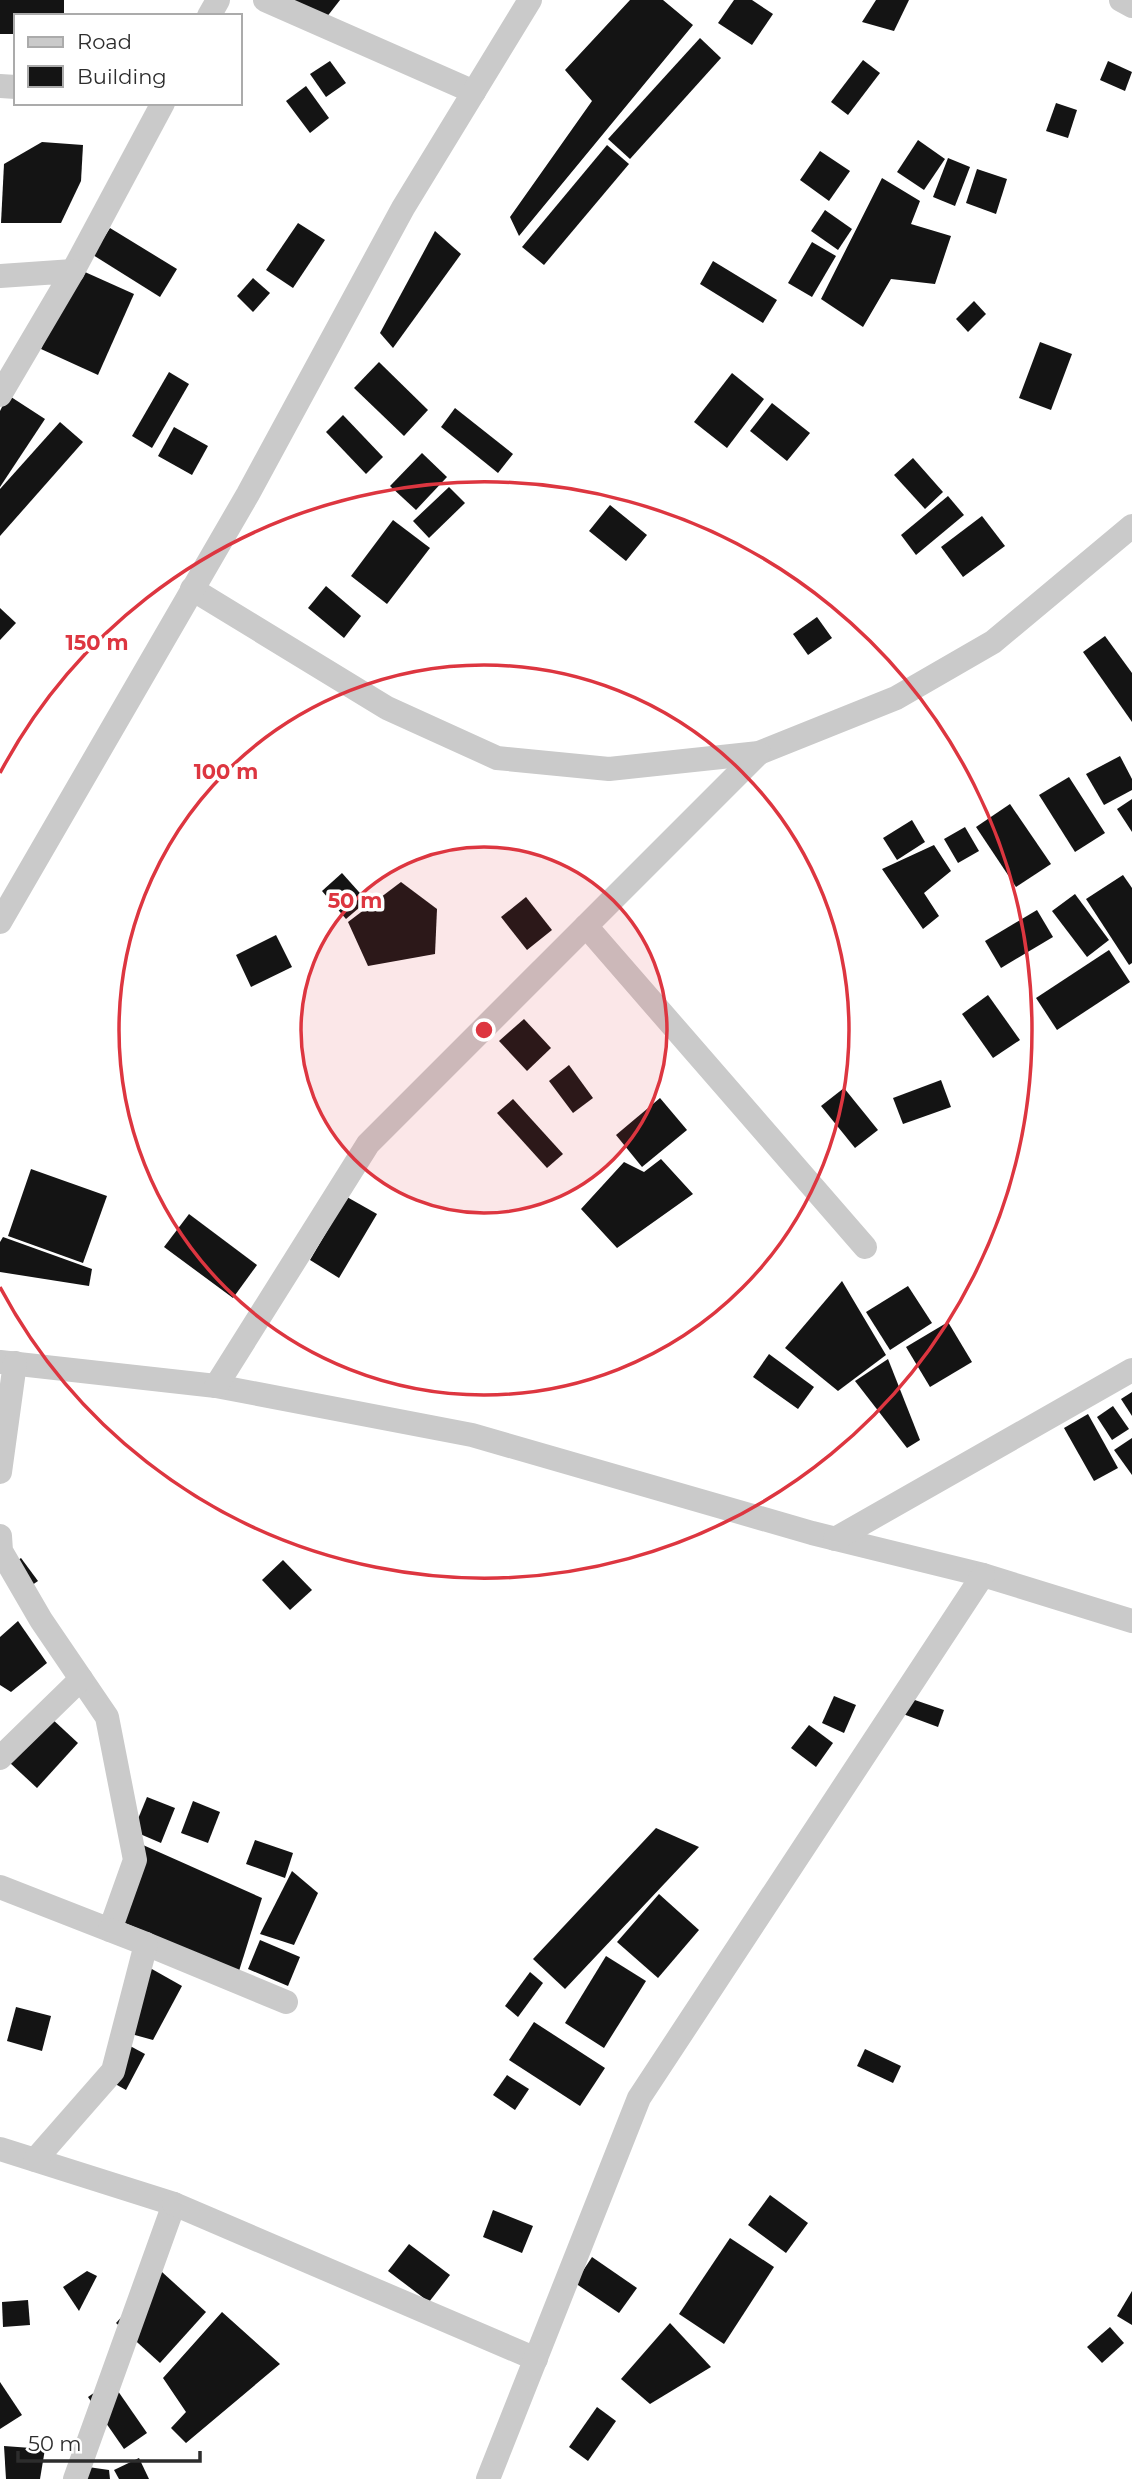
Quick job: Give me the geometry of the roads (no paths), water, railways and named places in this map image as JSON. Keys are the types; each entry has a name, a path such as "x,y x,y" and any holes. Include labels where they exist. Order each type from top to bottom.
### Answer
{"street":[{"path":"265,0 474,92"},
{"path":"0,922 248,494 403,208 530,0"},
{"path":"1121,0 1132,6"},
{"path":"0,395 73,271 162,105"},
{"path":"0,276 73,271"},
{"path":"192,589 387,708 497,758 609,769 759,753 896,698 993,642 1132,526"},
{"path":"216,1386 368,1144 759,753"},
{"path":"586,926 865,1247"},
{"path":"0,1472 8,1363 216,1386 472,1435 835,1539 983,1575 1132,1621"},
{"path":"835,1539 1132,1370"},
{"path":"0,1536 1,1551 41,1619 107,1717 135,1860 110,1930"},
{"path":"488,2479 639,2098 983,1575"},
{"path":"0,1758 81,1679"},
{"path":"0,1887 286,2002"},
{"path":"35,2160 113,2071 146,1944"},
{"path":"0,2149 174,2204 536,2359"},
{"path":"75,2479 174,2204"}]}
